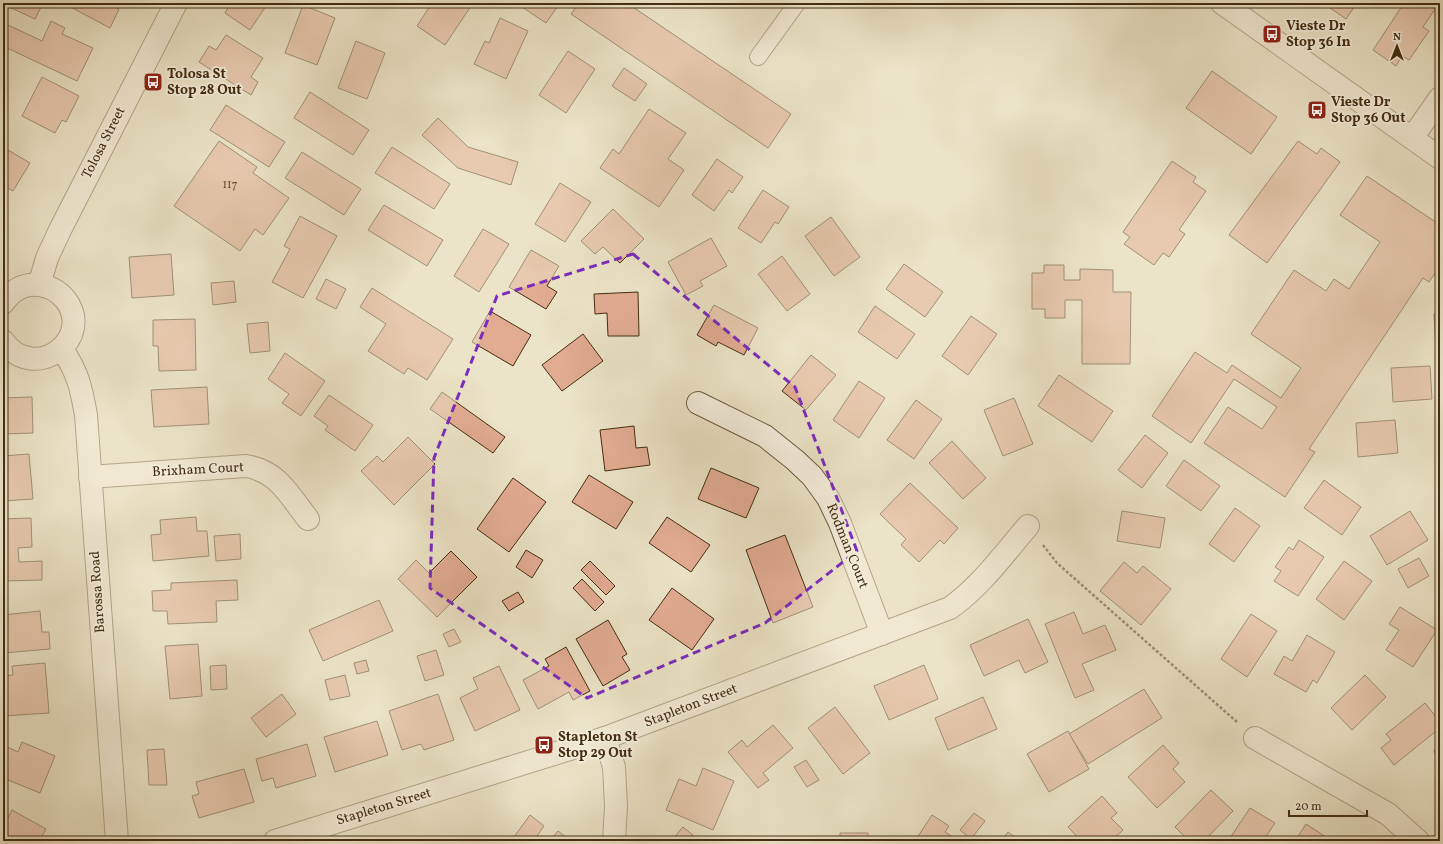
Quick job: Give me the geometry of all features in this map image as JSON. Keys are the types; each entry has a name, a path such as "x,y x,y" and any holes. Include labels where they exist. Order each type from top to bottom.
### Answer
{"street":[{"name":"Tolosa Street","path":"39,285 48,258 60,230 176,3"},
{"path":"1222,3 1440,158"},
{"path":"1412,138 1440,98"},
{"path":"3,303 8,296 17,289 28,285 39,285 51,288 61,295 68,304 72,315 73,327 69,339 62,349 52,356 41,359 29,359 18,355 5,347"},
{"name":"Barossa Road","path":"62,349 75,368 82,389 86,415 117,841"},
{"name":"Rodman Court","path":"698,404 765,436 812,476 828,498 840,523 882,634"},
{"name":"Brixham Court","path":"90,477 246,466 258,468 276,478 308,519"},
{"name":"Stapleton Street","path":"275,841 605,738 950,608 966,597 982,581 1028,526"},
{"path":"605,738 615,774 616,806 614,841"},
{"path":"1255,738 1388,814 1418,841"}],"lane":[{"path":"758,57 797,3"}],"path":[{"path":"1028,526 1057,563 1255,738"}],"highlighted area":[{"path":"633,254 795,387 857,551 765,623 587,698 430,588 434,458 497,296"}],"building":[{"path":"9,3 43,3 35,19 7,6"},
{"path":"63,3 117,3 115,7 119,9 110,28"},
{"path":"231,3 268,3 250,30 225,13"},
{"path":"432,3 473,3 445,45 417,26"},
{"path":"516,3 560,3 546,23"},
{"path":"579,3 627,3 791,114 768,148 571,14"},
{"path":"1323,3 1357,3 1346,19"},
{"path":"1404,3 1432,3 1437,6 1423,27 1429,31 1409,60 1402,56 1396,66 1373,50"},
{"path":"303,5 335,18 317,65 285,53"},
{"path":"500,18 528,31 506,79 474,64 485,41 489,43"},
{"path":"51,21 65,28 62,34 93,48 77,81 3,46 3,31 6,24 42,41"},
{"path":"226,35 263,58 251,77 258,82 251,95 199,62 209,46 216,50"},
{"path":"356,41 385,53 367,99 338,88"},
{"path":"568,51 595,69 566,113 539,95"},
{"path":"624,68 647,84 635,101 612,86"},
{"path":"1212,71 1277,117 1251,154 1186,108"},
{"path":"42,77 79,96 66,122 62,120 55,133 22,116"},
{"path":"310,92 369,130 353,155 294,118"},
{"path":"226,105 285,142 269,167 210,130"},
{"path":"649,109 686,133 668,159 684,170 659,207 600,168 613,149 619,154"},
{"path":"438,118 468,147 518,162 511,185 458,168 422,135"},
{"path":"219,141 257,167 253,173 289,198 263,235 255,229 240,251 174,206"},
{"path":"1298,141 1317,154 1321,148 1340,162 1267,263 1229,235"},
{"path":"3,147 30,163 13,191 3,185"},
{"path":"392,147 450,184 434,209 375,173"},
{"path":"302,152 361,189 344,215 285,178"},
{"path":"717,159 743,177 732,193 729,190 714,211 692,195"},
{"path":"1172,161 1196,177 1193,182 1206,191 1179,230 1185,234 1169,257 1163,253 1154,265 1124,244 1130,237 1123,232"},
{"path":"1367,176 1440,225 1440,266 1429,282 1423,278 1309,449 1315,452 1285,497 1204,443 1228,407 1262,429 1277,407 1234,379 1191,443 1152,416 1195,352 1227,373 1232,365 1281,398 1301,368 1251,334 1294,270 1326,291 1334,279 1349,289 1380,242 1340,215"},
{"path":"560,183 591,202 565,242 535,224"},
{"path":"763,190 789,207 778,224 775,222 761,243 738,228"},
{"path":"384,205 443,240 427,266 368,230"},
{"path":"613,209 644,239 620,263 603,247 595,254 581,241"},
{"path":"300,216 337,236 303,298 272,282 290,249 284,246"},
{"path":"831,217 860,257 834,276 805,236"},
{"path":"483,229 509,244 479,292 454,276"},
{"path":"711,238 727,266 700,281 703,286 686,295 668,262"},
{"path":"531,250 559,266 547,286 557,292 546,309 509,287"},
{"path":"171,254 174,295 132,298 129,257"},
{"path":"782,256 810,294 787,311 758,274"},
{"path":"904,264 943,292 925,317 886,289"},
{"path":"1044,265 1064,265 1064,280 1080,280 1080,269 1113,270 1113,292 1131,292 1130,364 1082,364 1082,300 1065,300 1065,318 1045,318 1045,309 1032,309 1032,273 1044,273"},
{"path":"326,279 346,289 336,309 316,299"},
{"path":"234,281 236,302 213,305 211,283"},
{"path":"372,288 453,339 427,380 408,368 404,374 368,351 386,324 360,307"},
{"path":"638,292 639,336 608,336 607,313 595,314 594,294"},
{"path":"714,305 758,328 744,355 718,342 716,346 697,335"},
{"path":"875,306 915,334 897,359 858,332"},
{"path":"490,311 531,335 513,366 472,342"},
{"path":"1434,314 1440,314 1440,352 1436,352"},
{"path":"971,316 997,334 968,375 942,356"},
{"path":"195,319 196,370 159,371 158,346 153,346 153,320"},
{"path":"268,322 270,351 250,353 247,324"},
{"path":"583,334 603,361 562,391 542,365"},
{"path":"285,353 325,381 301,416 282,403 289,394 268,379"},
{"path":"811,355 836,375 806,410 782,391"},
{"path":"1430,366 1432,399 1393,402 1391,368"},
{"path":"1059,375 1113,411 1092,442 1038,406"},
{"path":"859,381 885,398 859,438 833,420"},
{"path":"207,387 209,424 154,427 151,390"},
{"path":"442,392 505,437 493,453 430,409"},
{"path":"329,395 373,425 355,451 325,430 328,426 314,416"},
{"path":"32,397 33,433 3,434 3,398"},
{"path":"1014,398 1033,444 1003,456 984,410"},
{"path":"916,400 942,419 914,459 887,440"},
{"path":"1395,420 1398,453 1358,457 1356,423"},
{"path":"634,426 636,448 647,447 650,465 605,471 600,430"},
{"path":"1145,435 1168,453 1142,488 1118,470"},
{"path":"408,437 435,464 394,505 361,471 377,456 383,462"},
{"path":"952,441 986,478 963,499 929,463"},
{"path":"29,454 33,499 3,501 3,456"},
{"path":"1184,460 1220,486 1201,511 1166,486"},
{"path":"711,468 759,488 746,518 698,499"},
{"path":"589,475 633,502 616,529 572,502"},
{"path":"513,478 546,502 509,552 477,529"},
{"path":"1324,480 1361,507 1342,535 1304,508"},
{"path":"910,483 958,528 944,544 940,540 919,562 901,545 906,539 880,514"},
{"path":"1235,508 1260,526 1234,562 1209,544"},
{"path":"1122,511 1165,518 1160,548 1117,541"},
{"path":"1410,511 1428,540 1387,565 1370,536"},
{"path":"196,517 197,531 207,531 209,556 153,561 151,535 161,534 160,520"},
{"path":"667,517 710,545 691,572 649,543"},
{"path":"31,518 32,547 18,548 19,562 42,561 42,580 3,581 3,519"},
{"path":"240,534 241,559 216,561 214,536"},
{"path":"785,535 813,607 773,623 746,550"},
{"path":"1299,540 1324,557 1298,596 1274,581 1281,571 1275,567 1289,547 1293,550"},
{"path":"526,550 543,560 532,578 516,567"},
{"path":"451,551 477,577 437,617 398,579 416,560 429,573"},
{"path":"1419,558 1429,576 1408,588 1398,569"},
{"path":"590,561 615,586 606,595 581,570"},
{"path":"1344,561 1372,581 1344,620 1316,599"},
{"path":"1124,562 1137,573 1143,566 1171,589 1141,625 1100,591"},
{"path":"582,579 604,602 595,611 573,588"},
{"path":"237,580 238,600 216,601 217,622 168,624 167,611 153,611 152,591 171,590 171,583"},
{"path":"672,588 714,619 692,650 649,620"},
{"path":"518,592 524,602 509,611 502,601"},
{"path":"379,600 393,631 323,661 309,630"},
{"path":"1400,607 1437,630 1413,667 1386,650 1399,630 1389,624"},
{"path":"40,611 42,632 49,632 50,649 3,653 3,615"},
{"path":"1074,612 1083,634 1105,625 1116,650 1082,664 1094,690 1075,698 1045,624"},
{"path":"1251,614 1277,631 1247,677 1221,659"},
{"path":"1028,619 1048,662 1025,673 1019,660 984,676 970,645"},
{"path":"608,620 627,654 622,657 630,670 603,686 576,639"},
{"path":"454,629 461,642 449,647 443,634"},
{"path":"1307,635 1335,652 1317,683 1313,680 1306,692 1274,674 1284,656 1292,661"},
{"path":"198,644 202,696 170,699 165,646"},
{"path":"566,647 590,691 573,700 569,692 538,709 523,680 549,666 545,659"},
{"path":"436,650 444,675 425,681 417,656"},
{"path":"366,660 369,671 357,674 354,663"},
{"path":"45,663 49,713 3,716 3,676 13,675 12,666"},
{"path":"226,665 227,689 211,690 210,666"},
{"path":"924,665 938,699 889,720 874,686"},
{"path":"499,666 520,710 475,731 460,698 478,689 473,678"},
{"path":"345,675 350,696 330,700 325,680"},
{"path":"1365,675 1386,697 1352,730 1331,708"},
{"path":"1144,689 1162,718 1088,764 1069,734"},
{"path":"282,694 296,714 266,737 251,718"},
{"path":"438,694 454,740 424,750 421,744 402,750 389,711"},
{"path":"983,697 997,729 948,750 935,718"},
{"path":"1425,703 1440,722 1440,728 1394,765 1381,748 1391,740 1386,734"},
{"path":"835,707 870,753 843,774 808,728"},
{"path":"377,721 388,755 335,772 324,737"},
{"path":"773,725 793,748 763,773 769,780 758,788 728,752 742,740 747,747"},
{"path":"1068,731 1089,769 1049,792 1027,754"},
{"path":"22,742 55,756 40,793 3,778 3,745 18,752"},
{"path":"307,744 316,776 276,788 273,778 262,781 256,759"},
{"path":"1163,745 1179,763 1173,769 1185,782 1157,808 1128,777"},
{"path":"164,749 167,785 149,785 147,750"},
{"path":"1440,749 1440,771 1434,750"},
{"path":"806,760 819,780 807,787 794,767"},
{"path":"703,768 734,781 713,830 666,810 679,779 696,786"},
{"path":"244,769 254,802 199,818 192,796 199,794 196,782"},
{"path":"1211,790 1233,811 1204,841 1189,841 1175,827"},
{"path":"1102,796 1117,813 1111,818 1123,830 1111,841 1081,841 1068,827"},
{"path":"1250,808 1275,823 1263,841 1228,841"},
{"path":"12,810 46,829 39,841 3,841 3,827"},
{"path":"974,813 985,821 971,839 960,830"},
{"path":"530,815 544,826 537,836 543,841 511,841"},
{"path":"932,815 949,826 945,832 959,841 915,841"},
{"path":"1306,824 1332,841 1295,841"},
{"path":"683,827 700,841 671,841"},
{"path":"558,831 571,841 550,841"},
{"path":"1008,832 1020,841 1001,841"},
{"path":"840,833 868,833 868,837 877,838 877,841 812,841 813,837 840,838"}],"place":[{"name":"Vieste Dr Stop 36 In","path":"1272,34"},
{"name":"Tolosa St Stop 28 Out","path":"153,82"},
{"name":"Vieste Dr Stop 36 Out","path":"1317,110"},
{"name":"Stapleton St Stop 29 Out","path":"544,745"}]}
